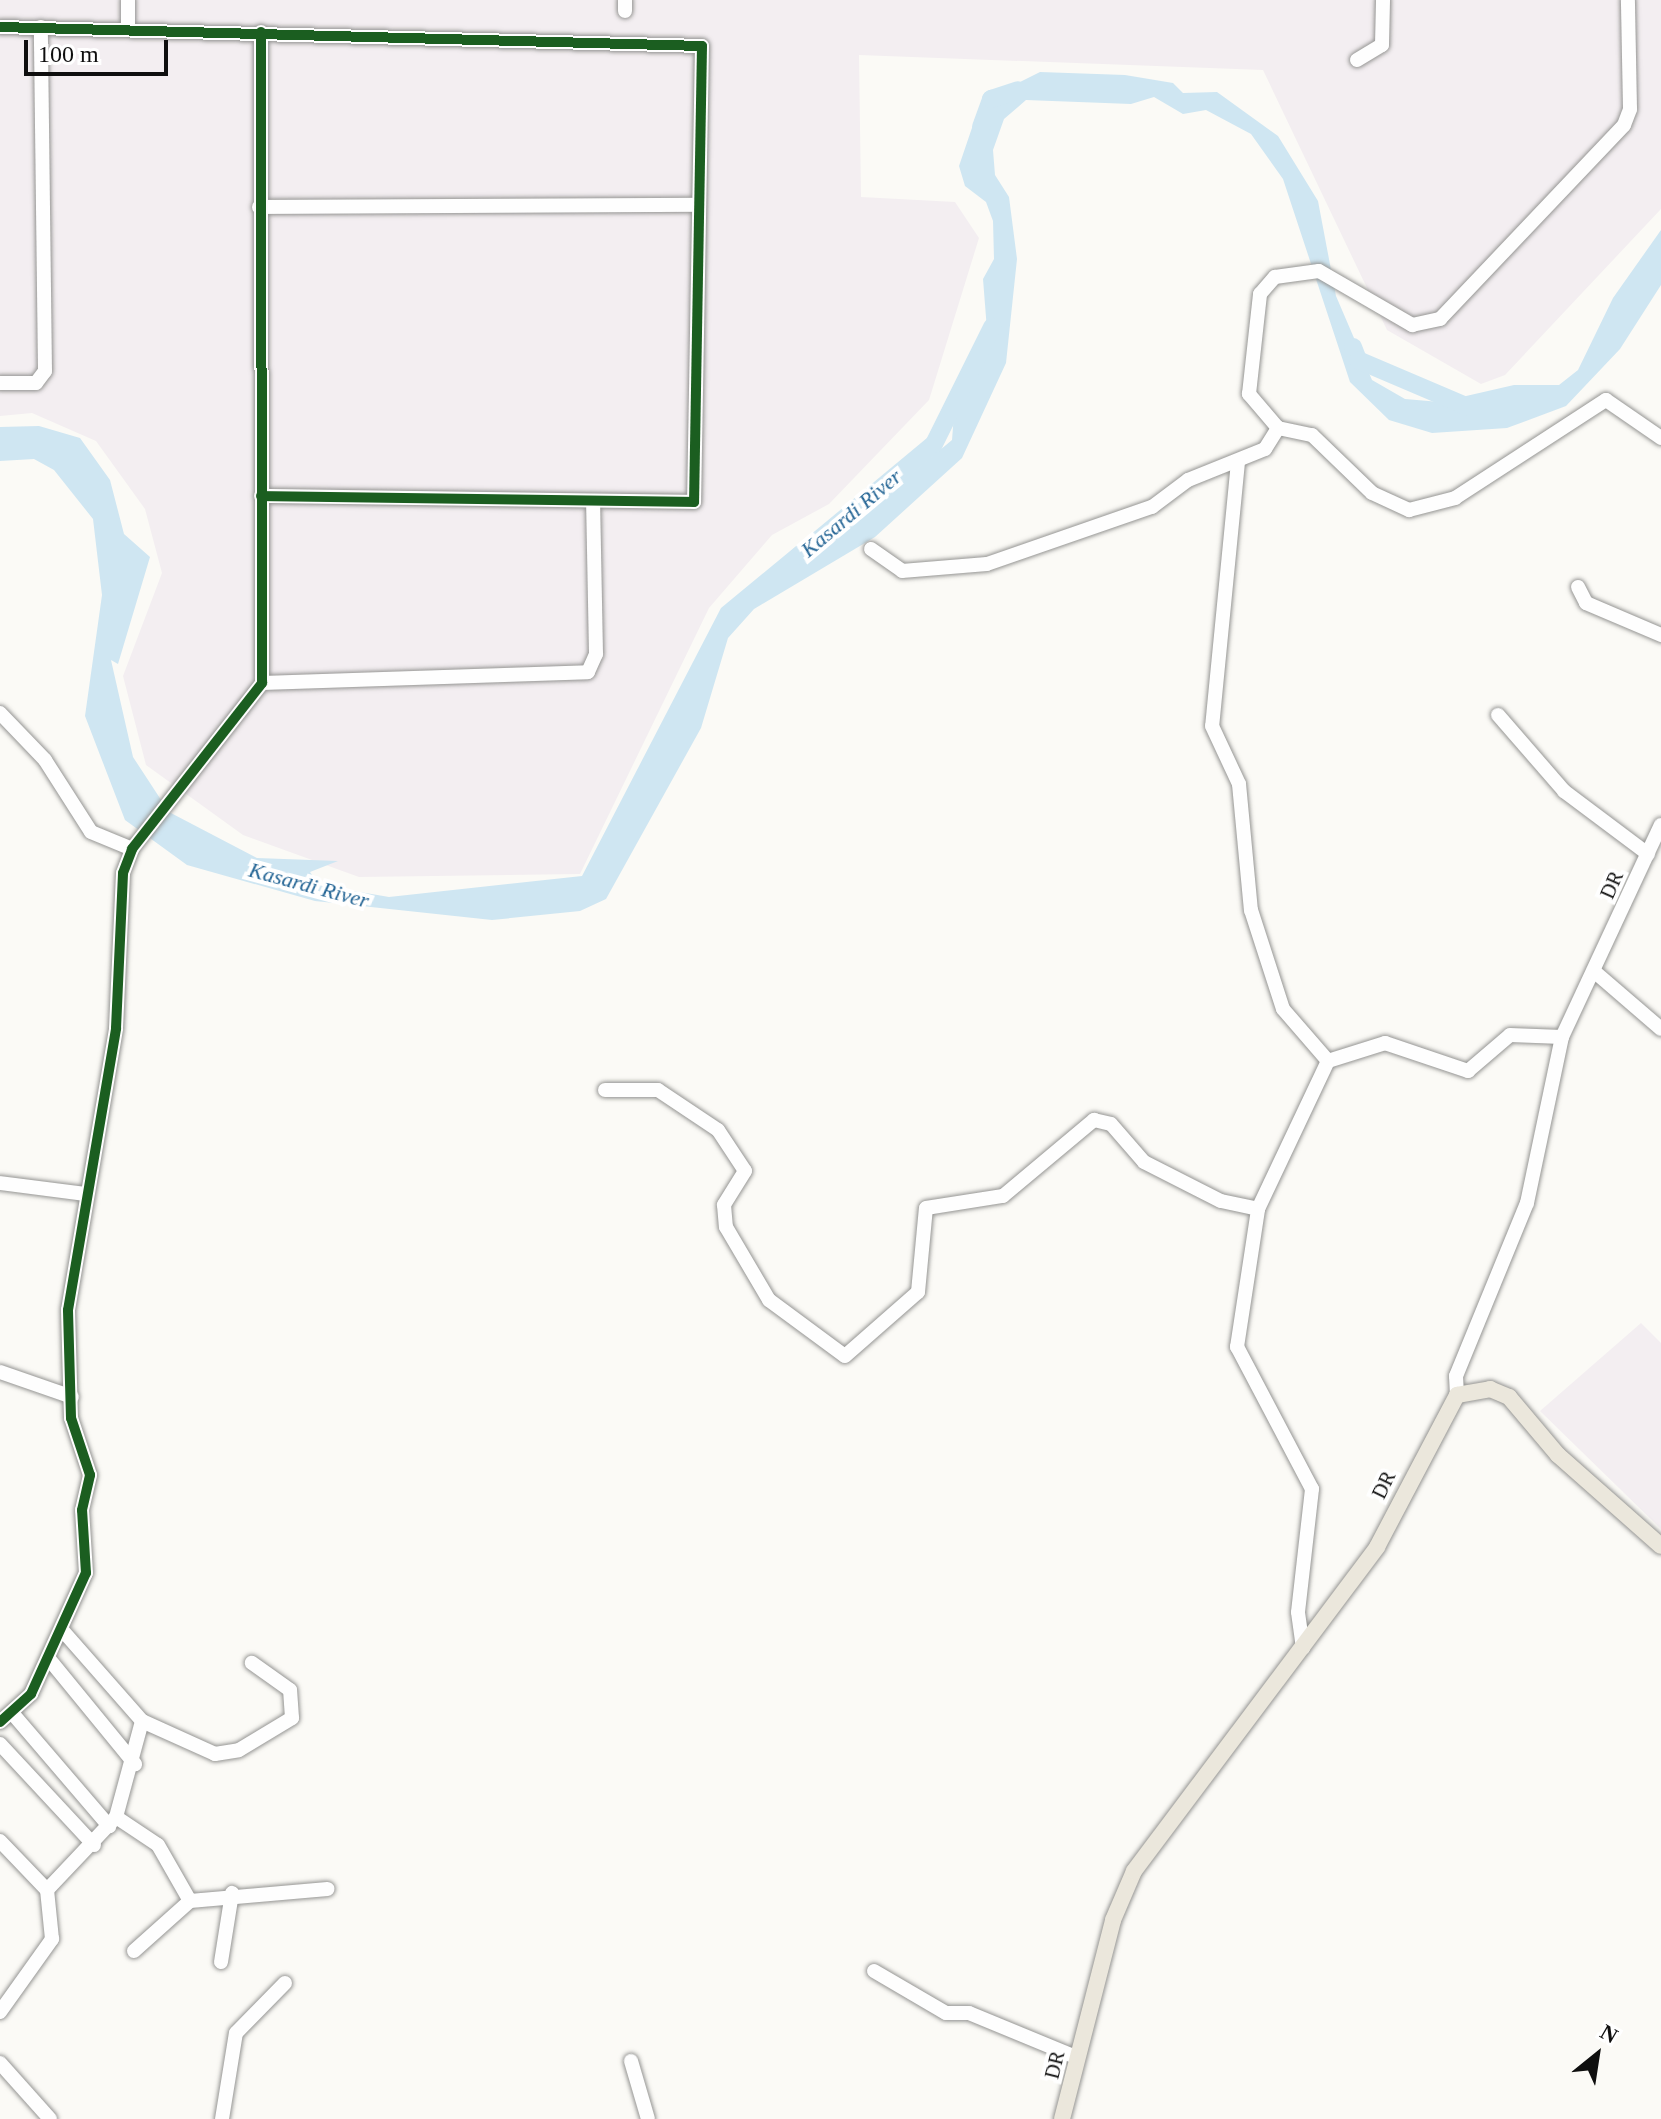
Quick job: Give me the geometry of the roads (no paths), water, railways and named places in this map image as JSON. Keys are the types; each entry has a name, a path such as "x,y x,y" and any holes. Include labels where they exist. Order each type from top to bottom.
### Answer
{"main road":[{"path":"1457,1395 1490,1389 1509,1397 1558,1455 1661,1546"},
{"name":"DR","path":"1062,2119 1113,1920 1134,1871 1377,1547 1457,1395"}],"street":[{"path":"128,0 128,28"},
{"path":"1357,60 1382,45 1383,0"},
{"path":"1628,0 1630,109 1624,125 1440,319 1412,325 1319,271 1275,277 1260,294 1249,394 1278,428 1312,435 1372,493 1409,510 1455,498 1606,400 1661,438"},
{"path":"0,27 128,28 702,46 694,502 261,496"},
{"path":"0,383 36,383 45,371 41,27"},
{"path":"0,1722 13,1714 49,1659 86,1573 82,1510 90,1475 75,1441 68,1310 116,1028 119,892 136,844 179,796 262,683 261,32"},
{"path":"259,207 699,205"},
{"path":"871,549 902,571 987,564 1152,507 1188,480 1265,449 1278,428"},
{"path":"1238,462 1212,726 1239,784 1251,910 1283,1009 1328,1061"},
{"path":"262,683 588,672 596,654 593,501"},
{"path":"1578,587 1586,603 1661,635"},
{"path":"0,713 45,760 91,832 136,844"},
{"path":"1498,715 1564,791 1648,854"},
{"name":"DR","path":"1457,1395 1456,1376 1527,1203 1562,1037 1661,825"},
{"path":"1595,972 1661,1029"},
{"path":"1303,1648 1298,1612 1312,1489 1237,1347 1258,1209 1328,1061 1385,1043 1468,1071 1510,1035 1562,1037"},
{"path":"605,1090 658,1090 718,1130 745,1171 724,1205 732,1238 769,1300 845,1356 918,1292 926,1208 1003,1196 1094,1120 1111,1124 1144,1162 1221,1201 1258,1209"},
{"path":"0,1183 86,1194"},
{"path":"0,1372 72,1397"},
{"path":"63,1631 142,1721 215,1754 272,1734 296,1706 290,1690 252,1663"},
{"path":"49,1659 135,1764"},
{"path":"13,1714 113,1822 158,1845 190,1901"},
{"path":"47,1890 113,1822 135,1764 142,1721"},
{"path":"0,1744 94,1845"},
{"path":"0,1841 47,1890 52,1939 6,1988 0,2012"},
{"path":"134,1951 190,1901 232,1893 327,1889"},
{"path":"221,1962 232,1893"},
{"path":"874,1971 946,2013 969,2013 1078,2058"},
{"path":"222,2119 236,2033 285,1983"},
{"path":"631,2061 648,2119"},
{"path":"0,2063 50,2119"}],"water":[{"path":"1040,72 1125,75 1173,83 1183,93 1217,92 1278,136 1318,201 1336,296 1372,380 1405,399 1440,402 1514,385 1559,385 1578,370 1613,298 1661,230 1661,285 1620,349 1566,406 1507,428 1432,433 1389,420 1350,382 1283,179 1251,134 1206,110 1183,114 1154,97 1131,104 1026,100 1004,119 993,150 995,175 1009,197 1017,259 1006,363 962,458 875,537 754,609 728,638 701,728 606,899 580,911 492,920 315,901 187,865 125,820 85,716 102,595 93,519 54,470 34,459 0,461 0,427 39,426 80,438 110,480 124,534 150,557 118,664 111,660 133,757 169,812 257,858 338,861 310,872 319,885 389,897 582,876 721,608 801,542 817,542 850,525 952,440 955,401 987,330 983,279 994,259 993,221 986,202 965,186 959,166 975,119 1000,92"}],"waterway":[{"name":"Kasardi River","path":"981,127 991,99 1018,90"},
{"name":"Kasardi River","path":"799,556 934,444 992,327"},
{"name":"Kasardi River","path":"1353,347 1358,360 1468,407"}]}
